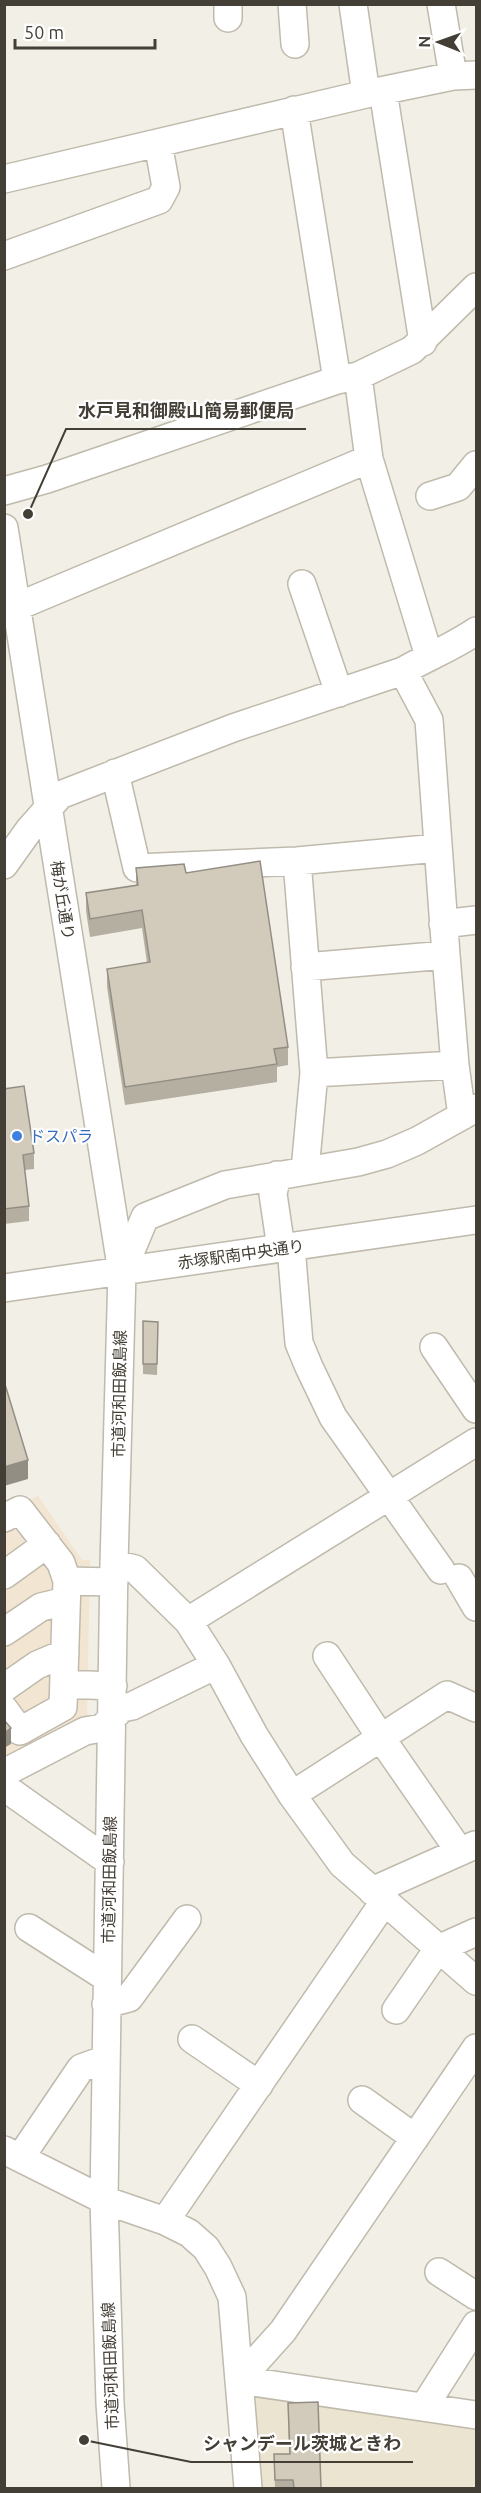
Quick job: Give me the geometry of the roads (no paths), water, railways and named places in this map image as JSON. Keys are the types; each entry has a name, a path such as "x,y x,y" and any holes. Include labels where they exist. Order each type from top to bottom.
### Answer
{"street":[{"path":"292,4 295,44"},
{"path":"353,4 374,92 423,342"},
{"path":"4,179 374,92 470,75 441,4"},
{"path":"294,110 347,378 369,459 429,656"},
{"path":"4,255 159,200 166,187 158,143"},
{"path":"4,491 47,479 347,378 412,350 423,342 477,288"},
{"path":"16,607 369,459"},
{"path":"430,496 458,487 477,465"},
{"name":"梅が丘通り","path":"4,528 8,578 16,607 49,806 122,1272"},
{"path":"302,584 339,693"},
{"path":"4,864 17,831 60,795 233,728 403,671 429,656 459,644 477,631"},
{"path":"122,1272 145,1217 225,1185 358,1162 387,1154 417,1141 469,1112 455,1065 429,720 403,671"},
{"path":"115,774 137,868 297,861 438,848"},
{"path":"297,861 314,1072 305,1170"},
{"path":"443,924 477,920"},
{"path":"305,967 446,955"},
{"path":"314,1072 455,1065"},
{"path":"277,1175 273,1194 286,1247 302,1351 333,1417 390,1496 477,1607"},
{"name":"赤塚駅南中央通り","path":"4,1288 477,1220"},
{"name":"市道河和田飯島線","path":"116,2488 110,2403 104,2200 114,1573 122,1272"},
{"path":"434,1347 477,1409"},
{"path":"188,1621 477,1442"},
{"path":"4,1518 20,1510 61,1563 66,1591 63,1707 20,1731 4,1709"},
{"path":"4,1575 47,1544"},
{"path":"4,1632 66,1591 114,1573 135,1569 188,1621 292,1796 342,1863 378,1897 477,1981"},
{"path":"4,1688 37,1665 64,1653"},
{"path":"165,2221 259,2085 378,1897 468,1849 381,1738 327,1656"},
{"path":"4,1773 86,1731 102,1728 122,1708 132,1706 216,1665"},
{"path":"64,1684 113,1686"},
{"path":"292,1796 447,1695 477,1708"},
{"path":"4,1787 110,1862"},
{"path":"29,1928 107,1991 129,1998 187,1919"},
{"path":"396,2010 438,1949 477,1932"},
{"path":"192,2039 259,2085"},
{"path":"239,2380 283,2331 477,2048"},
{"path":"106,2059 81,2068 12,2154 104,2200 165,2221 189,2233 206,2248 232,2297 248,2488"},
{"path":"362,2100 415,2138"},
{"path":"439,2272 477,2296"},
{"path":"424,2407 477,2325"},
{"path":"239,2380 477,2415"}],"place":[{"name":"水戸見和御殿山簡易郵便局","path":"28,514"},
{"name":"ドスパラ","path":"17,1136"},
{"name":"シャンデール茨城ときわ","path":"84,2440"}]}
